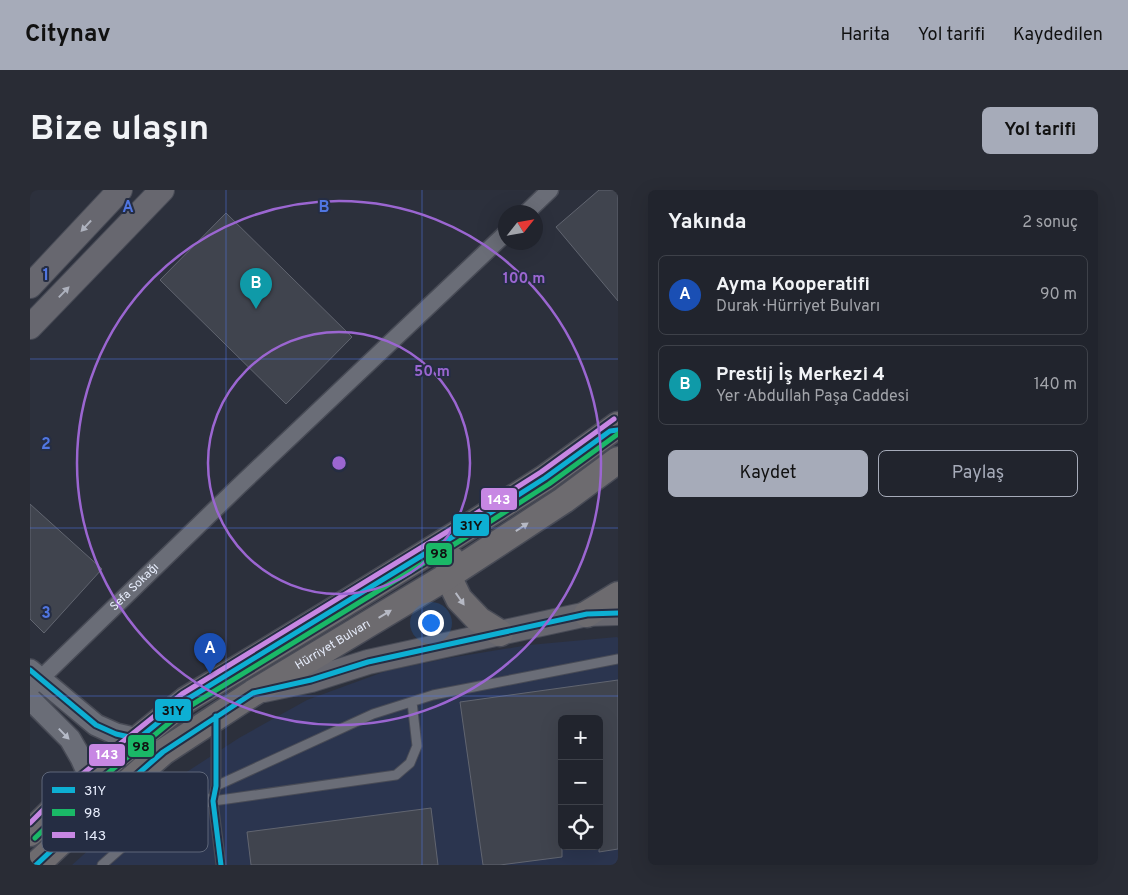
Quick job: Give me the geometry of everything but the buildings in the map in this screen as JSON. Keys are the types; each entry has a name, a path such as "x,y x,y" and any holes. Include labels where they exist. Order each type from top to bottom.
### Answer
{"main road":[{"path":"30,286 120,190"},
{"path":"30,327 162,190"},
{"path":"97,772 186,700 454,536 545,478 615,429"},
{"name":"Hürriyet Bulvarı","path":"141,771 163,752 216,716 448,576 564,500 618,460"},
{"path":"454,536 448,576 459,599 479,620 500,633"},
{"path":"587,614 618,595"},
{"path":"253,693 311,680 368,662 500,633 587,614 618,613"},
{"path":"30,833 42,821"},
{"name":"Hürriyet Bulvarı","path":"36,865 49,852"}],"street":[{"path":"534,205 550,190"},
{"name":"Sefa Sokağı","path":"34,679 498,241"},
{"path":"34,679 96,724 116,734 138,739"},
{"path":"30,699 70,740 82,758 88,772"}],"lane":[{"path":"216,786 373,714 433,695 618,659"},
{"path":"208,803 396,775 410,763 417,746 412,702"},
{"path":"216,716 216,786 213,801 221,865"},
{"path":"208,799 213,801"},
{"path":"102,865 117,852"}],"shaded area":[{"path":"617,637 618,865 72,865 86,852 208,852 208,772 187,772 239,738 307,700 386,671 449,658 529,645"}],"transit line":[{"name":"143","path":"85,772 182,694 450,530 541,472 614,419"},
{"name":"31Y","path":"30,670 96,725 116,734 138,739 186,700 454,536 545,478 610,431 618,430"},
{"name":"98","path":"109,772 190,706 458,542 549,484 618,434"},
{"name":"31Y","path":"140,772 163,752 253,693 311,680 368,662 500,633 587,614 618,613"},
{"name":"31Y","path":"216,716 216,786 213,801 221,865"},
{"name":"143","path":"30,823 42,811"},
{"name":"98","path":"35,838 42,831"},
{"name":"31Y","path":"36,865 50,852"}],"place":[{"name":"Prestij İş Merkezi 4","path":"256,309"},
{"name":"Ayma Kooperatifi","path":"210,674"}]}
